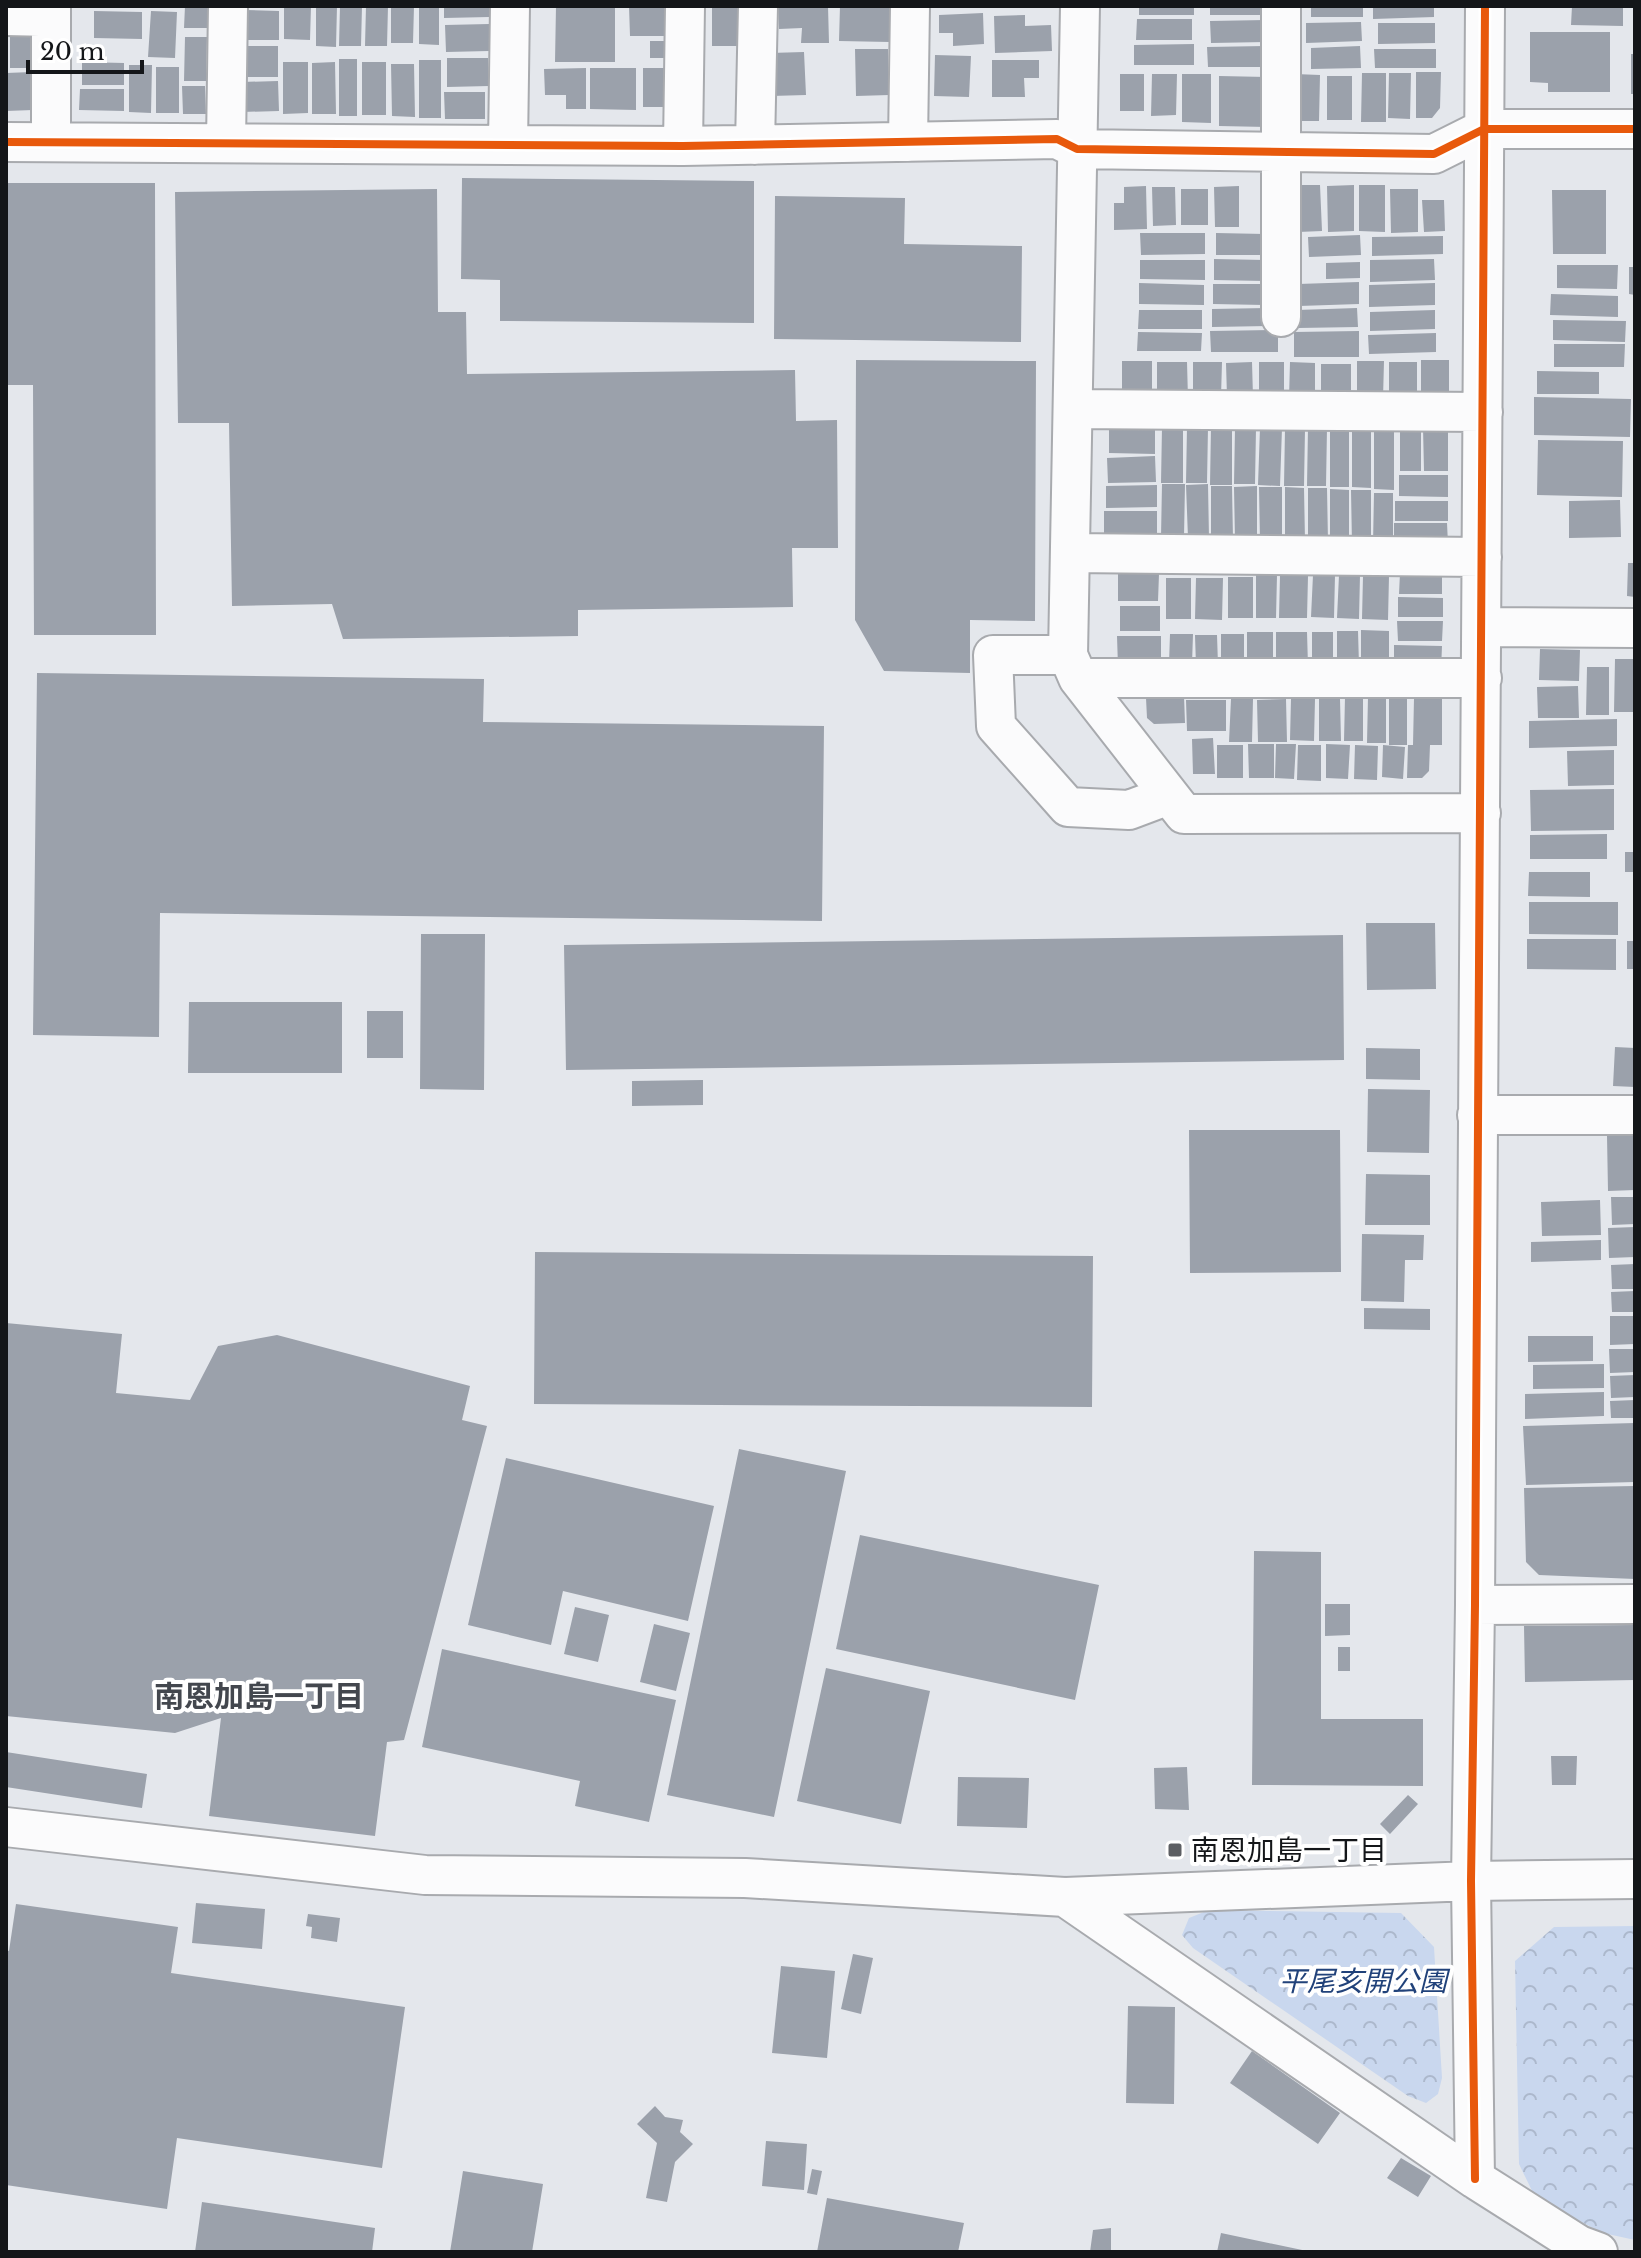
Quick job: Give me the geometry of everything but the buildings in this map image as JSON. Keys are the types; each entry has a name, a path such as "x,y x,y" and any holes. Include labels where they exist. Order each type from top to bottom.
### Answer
{"street":[{"path":"226,143 228,6"},
{"path":"508,145 510,6"},
{"path":"683,146 685,6"},
{"path":"755,145 758,6"},
{"path":"908,142 910,6"},
{"path":"1080,6 1071,553 1073,666 1184,814 1481,813"},
{"path":"1281,6 1281,317"},
{"path":"1475,2179 1471,1881 1485,6"},
{"path":"6,16 51,11 51,142"},
{"path":"6,142 683,146 1057,139 1077,149 1434,154 1484,129 1635,129"},
{"path":"1073,409 1483,412"},
{"path":"1071,553 1482,557"},
{"path":"1482,627 1635,628"},
{"path":"1169,795 1129,810 1068,807 996,726 993,655 1073,666 1482,678"},
{"path":"1477,1115 1635,1115"},
{"path":"1475,1605 1635,1604"},
{"path":"6,1827 425,1875 745,1878 1065,1897 1471,1881 1635,1879"},
{"path":"1065,1897 1475,2179 1579,2245 1598,2252"}],"green space":[{"name":"平尾亥開公園","path":"1209,1910 1401,1913 1434,1947 1442,2078 1438,2094 1426,2103 1408,2096 1193,1948 1182,1935 1189,1918"},
{"name":"平尾亥開公園","path":"1635,1926 1635,2240 1603,2233 1536,2199 1519,2164 1515,1961 1554,1927"}],"cycle path":[{"path":"1475,2179 1471,1881 1485,6"},
{"path":"6,142 683,146 1057,139 1077,149 1434,154 1484,129 1635,129"}],"place":[{"name":"南恩加島一丁目","path":"1175,1850"}],"district":[{"name":"南恩加島一丁目","path":"259,1697"}]}
